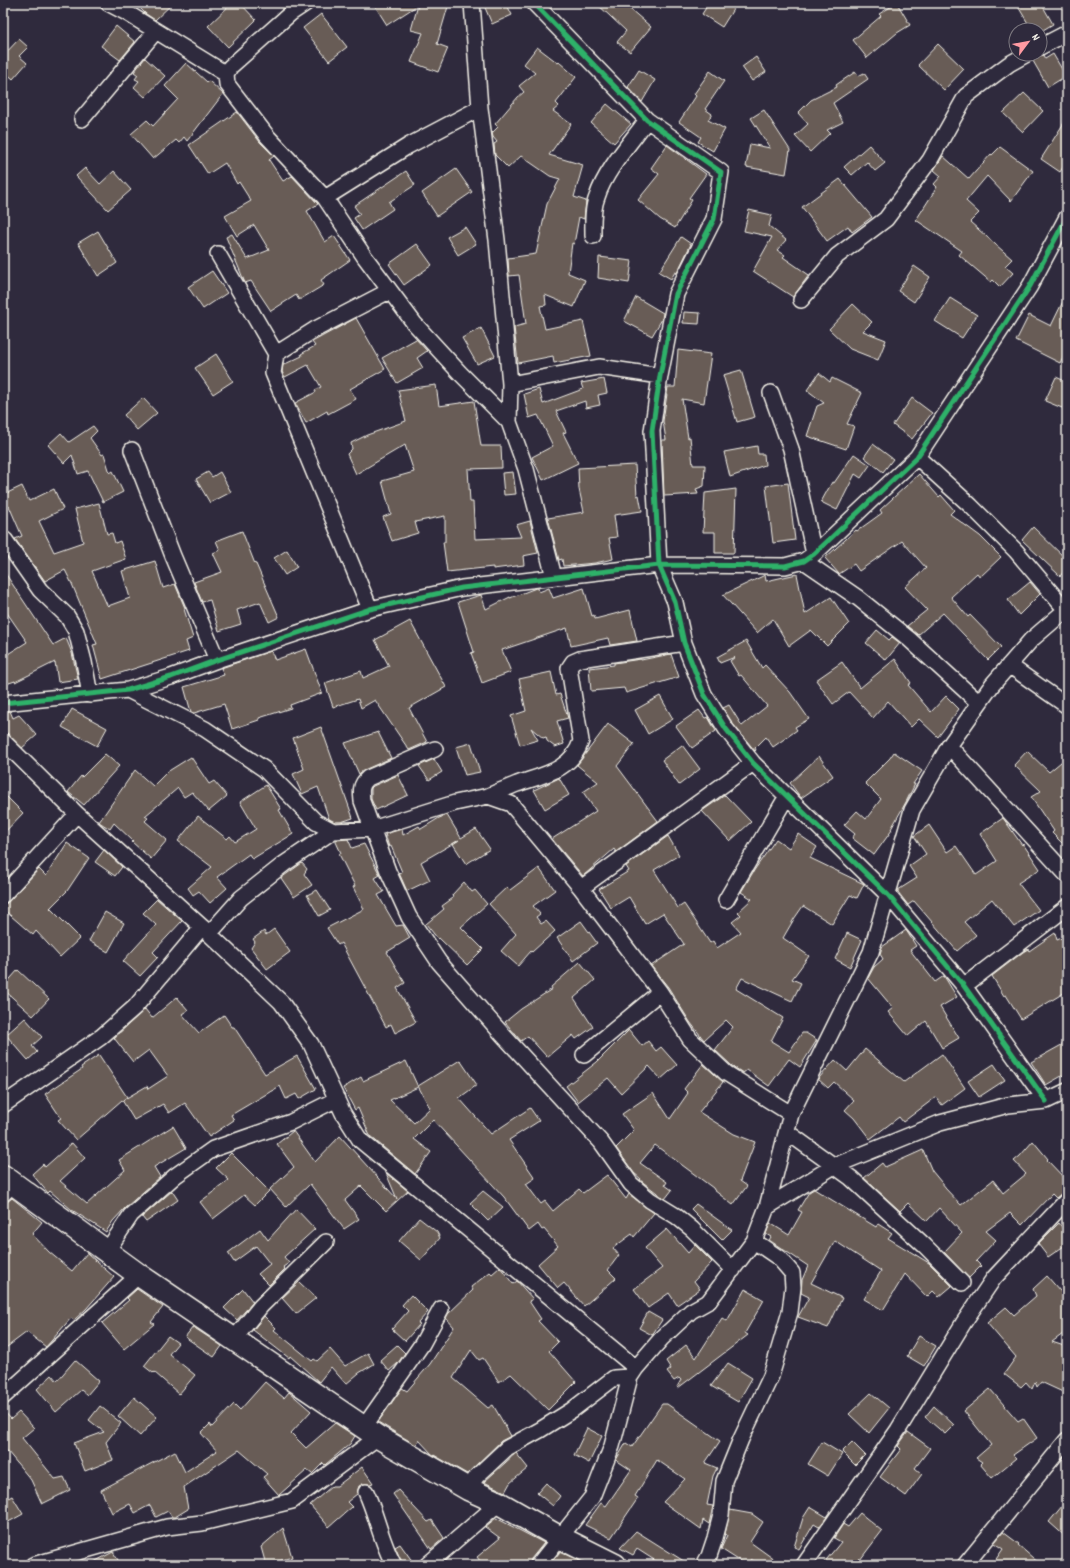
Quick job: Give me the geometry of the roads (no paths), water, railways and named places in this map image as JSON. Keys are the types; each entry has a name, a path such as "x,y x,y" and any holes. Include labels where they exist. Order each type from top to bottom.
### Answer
{"street":[{"path":"306,3 291,13 230,67 226,74 227,84 267,136 325,198 364,256 414,323 460,373 509,422"},
{"path":"472,3 480,108 496,240 510,384 509,422 526,469 554,577"},
{"path":"534,3 647,120 721,172 714,219 676,294 660,376 652,431 659,565 675,602 684,642 704,694 726,729 753,763 888,895 964,986 1046,1100"},
{"path":"113,4 226,74"},
{"path":"82,119 156,31"},
{"path":"1048,43 1067,33"},
{"path":"801,300 837,256 886,219 930,160 966,96 1013,62"},
{"path":"325,198 408,146 480,108"},
{"path":"593,236 593,215 596,197 606,176 647,120"},
{"path":"3,703 128,690 171,677 370,608 462,588 659,565 785,566 809,558 917,457 1030,286 1067,217"},
{"path":"218,254 276,354 274,373 370,608"},
{"path":"276,354 314,330 389,291"},
{"path":"510,384 599,367 660,376"},
{"path":"772,393 791,449 809,558 908,639 979,703"},
{"path":"132,450 173,556 217,660"},
{"path":"538,1565 592,1497 612,1446 633,1372 661,1339 691,1311 709,1301 754,1241 767,1207 791,1114 871,952 912,810 949,746 992,685 1031,640 1066,610 1016,551 971,506 917,457"},
{"path":"5,540 40,590 67,616 76,631 90,695"},
{"path":"128,690 205,729 264,768 316,822 333,831 372,829 455,803 488,796 543,775 565,764 578,751 581,741 569,668 573,662 580,659 684,642"},
{"path":"1009,665 1067,706"},
{"path":"3,741 77,814 206,930 281,1002 311,1044 343,1113 360,1140 633,1372"},
{"path":"949,746 1067,875"},
{"path":"435,749 368,778 362,783 361,789 362,801 372,829 388,871 409,917 439,962 503,1035 601,1142 631,1184 650,1200 676,1216 692,1229 732,1270"},
{"path":"581,888 753,763"},
{"path":"488,796 511,804 581,888 660,992 690,1038 726,1073 791,1114"},
{"path":"726,900 787,796"},
{"path":"3,894 77,814"},
{"path":"3,1105 101,1037 135,1007 206,930 241,898 284,864 333,831"},
{"path":"964,986 1067,907"},
{"path":"584,1055 660,992"},
{"path":"767,1207 834,1166 940,1123 1008,1105 1046,1100 1067,1091"},
{"path":"107,1251 131,1215 175,1176 213,1149 291,1122 337,1099"},
{"path":"787,1132 851,1178 962,1282"},
{"path":"7,1184 371,1432 468,1489 499,1503 559,1537 615,1565"},
{"path":"804,1565 898,1430 964,1322 994,1278 1067,1200"},
{"path":"704,1565 709,1556 721,1515 724,1481 740,1439 771,1376 790,1312 793,1287 792,1273 779,1258 754,1241"},
{"path":"234,1339 261,1306 326,1242"},
{"path":"3,1397 138,1274"},
{"path":"33,1565 166,1527 202,1523 292,1501 371,1432 441,1309"},
{"path":"468,1489 477,1476 506,1448 540,1430 572,1410 614,1378 633,1372"},
{"path":"965,1565 1067,1440"},
{"path":"366,1492 375,1512 385,1549 394,1565"},
{"path":"427,1565 499,1503"}]}
